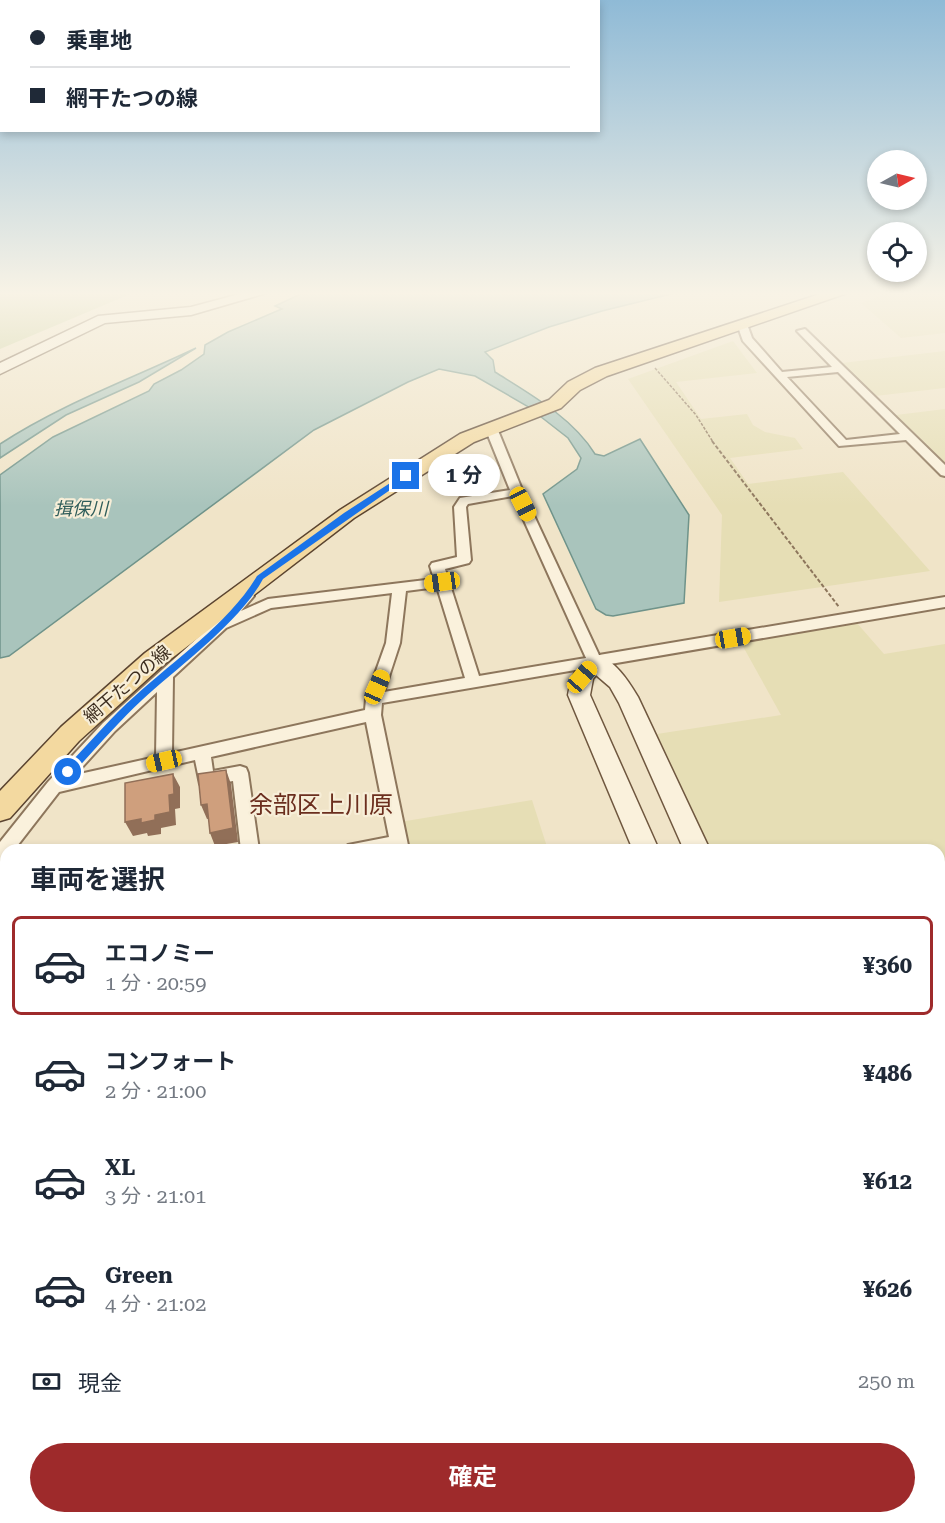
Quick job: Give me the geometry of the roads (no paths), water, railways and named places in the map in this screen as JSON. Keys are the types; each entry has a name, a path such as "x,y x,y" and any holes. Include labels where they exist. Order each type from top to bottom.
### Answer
{"main road":[{"name":"網干たつの線","path":"0,810 70,734 145,666 259,578 386,489 467,438 550,407 586,378 625,363"}],"street":[{"path":"769,363 843,444 909,436"},
{"path":"834,363 945,472"},
{"path":"780,375 840,369"},
{"path":"491,428 517,492 596,662 618,682 630,703 694,844"},
{"path":"473,680 437,566 464,560 460,507 464,501 517,492"},
{"path":"9,844 54,787 109,727 218,627 253,590 259,578"},
{"path":"218,627 268,604 442,582"},
{"path":"398,844 373,707 393,643 399,588"},
{"path":"54,787 202,752 468,684 473,680 596,662 945,602"},
{"path":"596,662 582,677 579,695 643,844"},
{"path":"164,761 166,722 163,697 166,673"},
{"path":"202,752 206,779 240,773 249,844"}],"water":[{"name":"揖保川","path":"163,363 171,363 139,382 66,415 0,458 0,444 72,404"},
{"name":"揖保川","path":"191,363 494,363 495,372 563,418 586,441 595,454 604,456 640,439 689,515 684,603 613,616 596,609 543,494 577,469 581,458 568,438 527,406 475,376 439,369 408,382 314,430 9,656 0,658 0,475 53,437 149,391 154,384"}],"district":[{"name":"余部区上川原","path":"321,805"}]}
